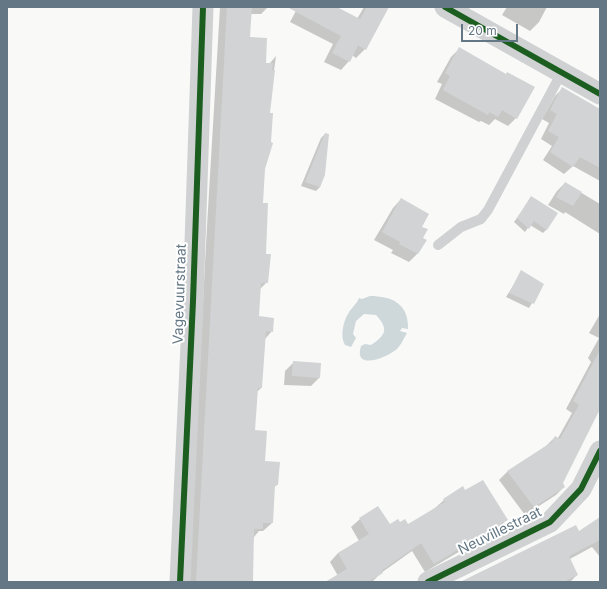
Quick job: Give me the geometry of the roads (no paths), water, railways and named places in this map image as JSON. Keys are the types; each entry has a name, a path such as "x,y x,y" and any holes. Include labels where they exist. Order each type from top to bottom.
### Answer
{"street":[{"name":"Vagevuurstraat","path":"180,582 193,301 203,7"},
{"path":"445,7 600,94"},
{"name":"Neuvillestraat","path":"428,582 550,522 581,489 600,452"}],"lane":[{"path":"438,245 461,227 481,219 562,72"}]}
